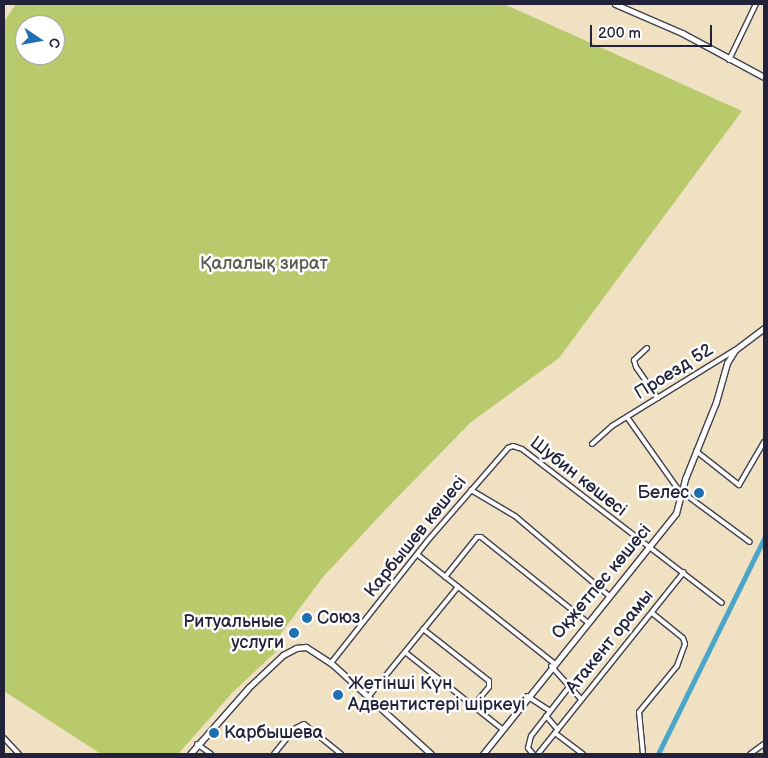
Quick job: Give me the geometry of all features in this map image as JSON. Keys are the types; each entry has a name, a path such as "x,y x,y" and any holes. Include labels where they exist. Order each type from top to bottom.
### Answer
{"street":[{"path":"615,4 682,33 729,60 764,77"},
{"path":"729,60 756,4"},
{"path":"735,350 764,328"},
{"path":"647,348 634,360 636,367 658,398"},
{"name":"Проезд 52","path":"592,444 612,426 735,350"},
{"name":"Оқжетпес көшесі","path":"483,754 552,664 676,513 696,451 735,350"},
{"path":"627,417 682,492 750,542"},
{"path":"696,451 739,484 764,442"},
{"name":"Карбышев көшесі","path":"331,663 471,490 508,448 514,446"},
{"name":"Шубин көшесі","path":"514,446 522,449 648,549 684,572 722,603"},
{"path":"471,490 515,516 608,595"},
{"path":"445,577 477,537 481,537 587,622"},
{"path":"418,555 552,664 563,676 569,687 581,699"},
{"name":"Атакент орамы","path":"538,754 684,572"},
{"path":"369,696 458,587"},
{"path":"643,754 639,712 677,666 685,650 683,638 652,613"},
{"path":"423,629 490,681 489,687 473,706"},
{"path":"190,754 249,687 291,649 306,647 331,663 431,754"},
{"path":"406,652 502,729"},
{"path":"533,754 528,748 531,736 569,687"},
{"path":"527,696 550,712"},
{"path":"546,716 556,731 583,754"},
{"path":"274,754 294,729 304,724 341,754"},
{"path":"4,738 19,754"},
{"path":"197,744 211,754"},
{"path":"750,754 764,744"}],"green space":[{"name":"Қалалық зират","path":"16,4 504,4 742,111 559,358 471,422 386,509 323,577 276,640 281,647 232,693 178,754 101,754 4,691 4,22"}],"waterway":[{"path":"658,754 764,539"}],"place":[{"name":"Белес","path":"699,493"},
{"name":"Союз","path":"307,618"},
{"name":"Ритуальные услуги","path":"294,633"},
{"name":"Жетінші Күн Адвентистері шіркеуі","path":"338,695"},
{"name":"Карбышева","path":"214,733"}]}
